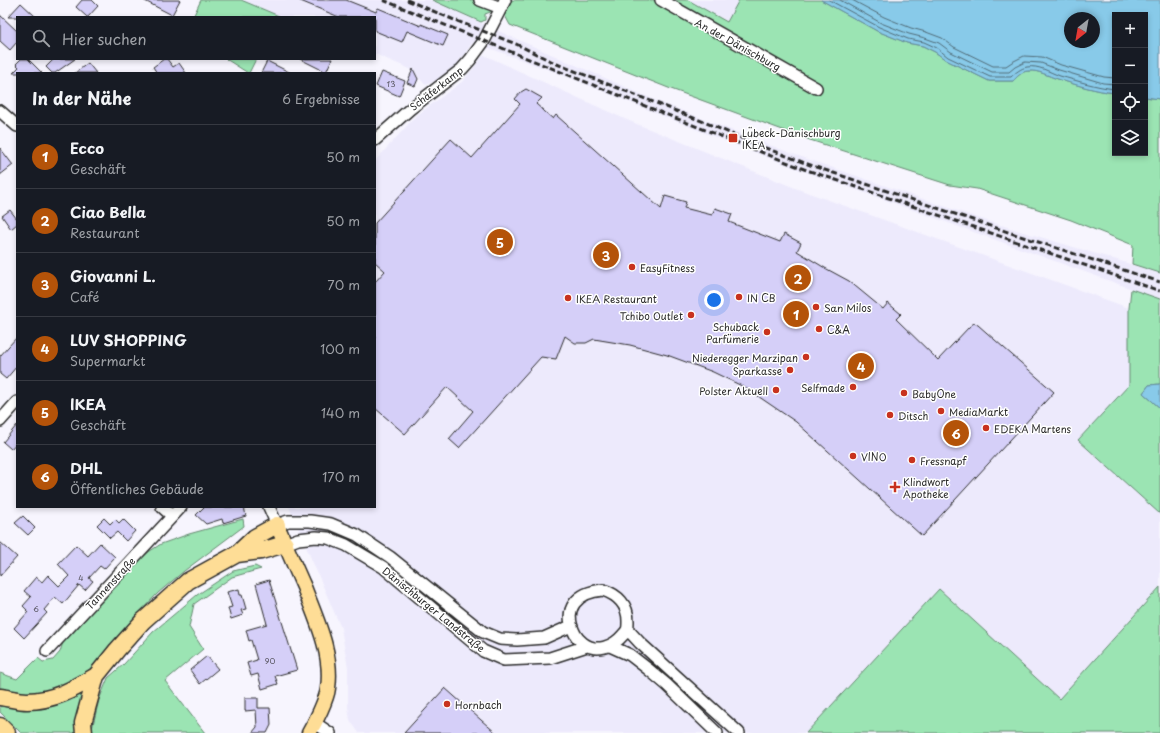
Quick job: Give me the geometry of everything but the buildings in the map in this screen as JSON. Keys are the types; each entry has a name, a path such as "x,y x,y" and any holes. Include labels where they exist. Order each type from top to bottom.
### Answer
{"highway":[{"path":"0,697 26,701 46,700 70,691 96,676 143,621 188,581 238,554 255,537 277,525"},
{"path":"238,554 260,551 286,544"},
{"path":"84,733 83,723 96,676"},
{"path":"0,726 7,733"}],"main road":[{"path":"277,525 322,633 329,663 327,695 312,728"}],"street":[{"path":"480,0 503,4"},
{"name":"An der Dänischburg","path":"661,0 816,88"},
{"name":"Schäferkamp","path":"376,139 410,109 462,70 486,38 503,4"},
{"path":"1,114 16,125"},
{"path":"0,421 16,403"},
{"path":"163,508 172,516"},
{"name":"Tannenstraße","path":"47,651 180,508"},
{"path":"269,508 277,525"},
{"name":"Dänischburger Landstraße","path":"277,525 288,521 310,521 331,524 357,535 390,557 483,632 500,639 517,640 544,638 571,626"},
{"name":"Dänischburger Landstraße","path":"286,544 298,539 316,537 328,538 346,545 383,567 483,651 504,660 550,658 587,646"},
{"path":"603,590 611,593 619,599 625,607 628,615 628,630 619,640 610,646 593,648 587,646 576,638 571,626 571,612 573,605 578,598 592,591 603,590"},
{"path":"628,630 640,643 739,733"},
{"path":"610,646 630,656 648,669 718,733"},
{"path":"312,728 330,733"}],"shaded area":[{"path":"241,0 432,0 657,101 790,153 987,221 1160,273 1160,299 803,171 568,77 473,42 456,66 441,78 426,85 410,69 376,54 376,16 280,16"},
{"path":"688,0 739,0 727,22"},
{"path":"484,55 627,120 795,188 1129,308 1129,385 1078,440 1160,514 1160,587 1059,699 939,589 806,733 359,733 350,720 348,707 348,668 341,628 289,508 376,508 376,160 416,116 463,81"}],"green space":[{"path":"201,0 241,0 279,16 193,16"},
{"path":"432,0 688,0 727,22 739,0 821,0 877,31 907,43 923,46 946,60 989,81 1013,81 1020,74 1026,71 1032,71 1086,88 1112,93 1112,156 1148,156 1148,97 1160,99 1160,273 1132,264 1133,245 1071,220 977,189 950,185 810,140 671,89 510,25 501,8 485,14 485,20 481,22"},
{"path":"228,60 256,60 250,72 246,72"},
{"path":"1131,289 1160,299 1160,384 1149,385 1143,393 1160,408 1160,514 1078,440 1129,385 1129,308"},
{"path":"243,519 244,526 184,571 158,593 88,671 67,686 45,694 18,695 0,690 0,673 17,679 38,658 43,662 53,660 60,652 63,642 136,563 150,551 161,544 189,534"},
{"path":"255,566 261,569 232,577 194,604 189,627 203,649 165,681 205,733 91,733 99,700 108,678 124,664 153,632 197,595 233,571"},
{"path":"1160,587 1160,733 806,733 939,589 1059,699"},
{"path":"88,687 83,700 75,733 21,733 0,712 0,704 6,706 41,709 67,701"}],"water":[{"path":"821,0 1160,0 1160,99 1148,97 1148,12 1112,12 1112,93 1086,88 1040,72 1032,71 1026,71 1020,74 1013,81 989,81 946,60 923,46 907,43 877,31"},
{"path":"1160,384 1160,408 1143,393 1149,385"}],"railway":[{"path":"383,0 804,169 1160,291"},
{"path":"407,0 516,44 557,64 813,166 1160,282"}],"place":[{"name":"Lübeck-Dänischburg IKEA","path":"733,138"},
{"name":"IKEA","path":"500,242"},
{"name":"Giovanni L.","path":"606,255"},
{"name":"EasyFitness","path":"632,267"},
{"name":"Ciao Bella","path":"798,278"},
{"name":"IN CB","path":"739,297"},
{"name":"IKEA Restaurant","path":"568,298"},
{"name":"San Milos","path":"816,307"},
{"name":"Ecco","path":"796,314"},
{"name":"Tchibo Outlet","path":"691,315"},
{"name":"C&A","path":"819,329"},
{"name":"Schuback Parfümerie","path":"767,332"},
{"name":"Niederegger Marzipan","path":"806,357"},
{"name":"LUV SHOPPING","path":"861,366"},
{"name":"Sparkasse","path":"790,370"},
{"name":"Selfmade","path":"853,387"},
{"name":"Polster Aktuell","path":"776,390"},
{"name":"BabyOne","path":"904,393"},
{"name":"MediaMarkt","path":"941,411"},
{"name":"Ditsch","path":"890,415"},
{"name":"EDEKA Martens","path":"986,428"},
{"name":"DHL","path":"956,433"},
{"name":"VINO","path":"853,456"},
{"name":"Fressnapf","path":"912,460"},
{"name":"Klindwort Apotheke","path":"895,487"},
{"name":"Hornbach","path":"447,704"}]}
